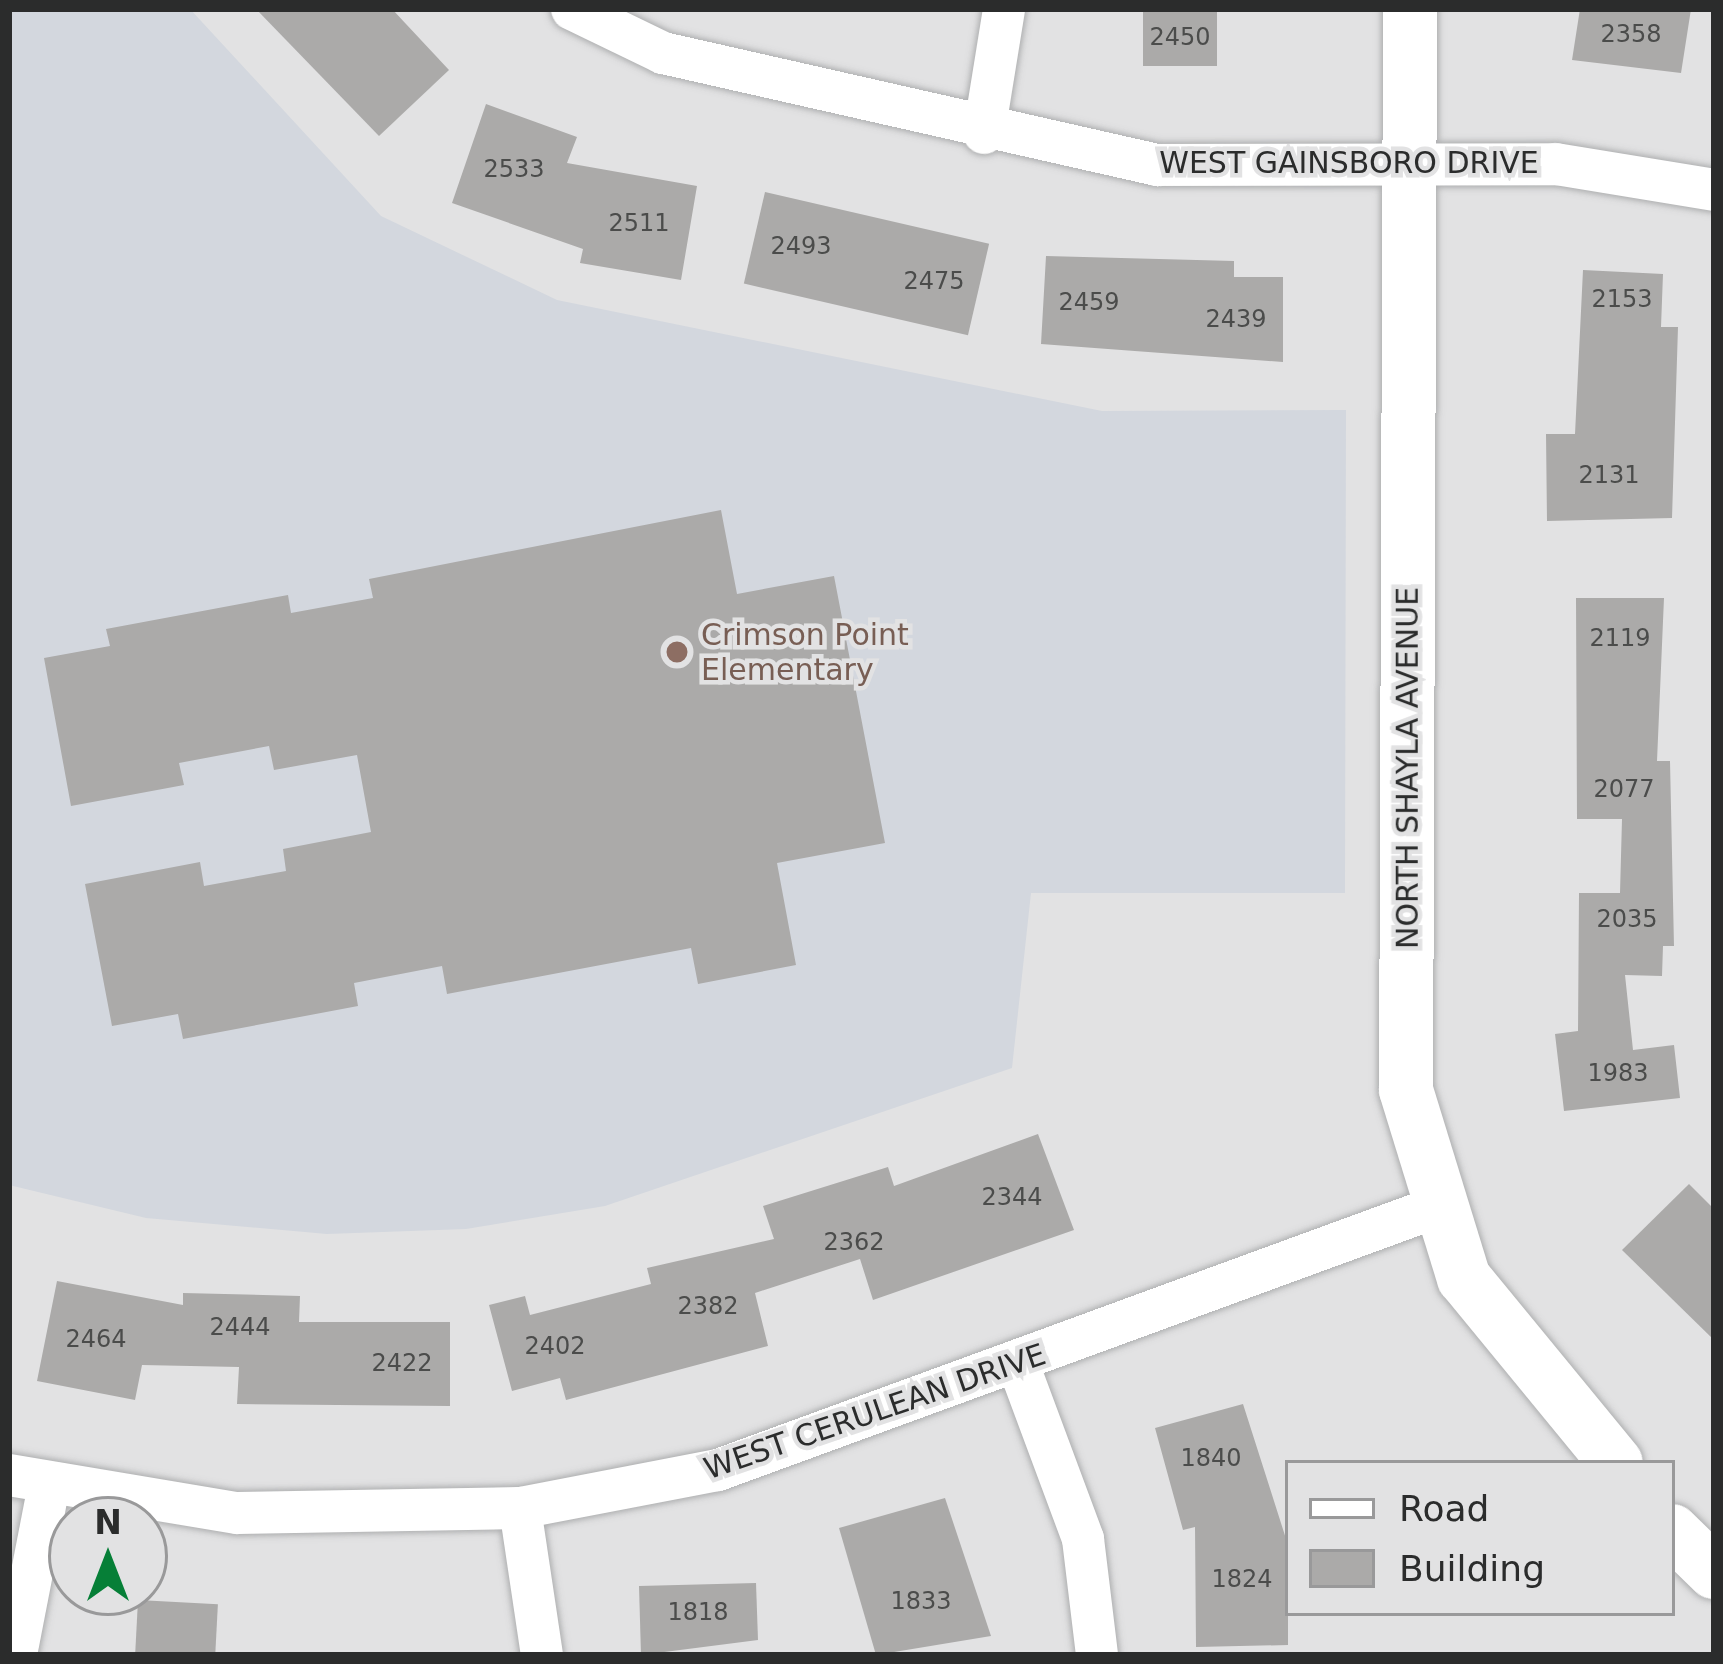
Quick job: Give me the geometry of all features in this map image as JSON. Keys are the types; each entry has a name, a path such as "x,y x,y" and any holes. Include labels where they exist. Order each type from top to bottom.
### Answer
{"street":[{"name":"WEST GAINSBORO DRIVE","path":"572,9 663,53 983,134 1157,165 1556,164 1714,190"},
{"path":"983,134 1004,9"},
{"name":"NORTH SHAYLA AVENUE","path":"1410,9 1406,1090 1435,1208 1464,1278 1614,1460"},
{"name":"WEST CERULEAN DRIVE","path":"29,1480 236,1513 520,1508 718,1470 1435,1208"},
{"path":"1018,1364 1084,1539 1097,1655"},
{"path":"16,1655 29,1480"},
{"path":"520,1508 542,1655"},
{"path":"1675,1534 1714,1572"}],"shaded area":[{"name":"Crimson Point Elementary","path":"9,9 190,9 381,216 557,300 1102,411 1346,410 1345,893 1031,893 1012,1068 605,1206 466,1229 327,1234 146,1218 9,1185"}],"building":[{"path":"256,9 392,9 449,70 379,136"},
{"path":"1143,9 1217,9 1217,66 1143,66"},
{"path":"1580,9 1691,9 1681,73 1572,60"},
{"path":"486,104 577,137 567,163 697,186 681,280 580,263 583,249 452,203"},
{"path":"765,192 989,244 968,335 744,284"},
{"path":"1046,256 1234,261 1234,277 1283,277 1283,362 1041,344"},
{"path":"1583,270 1663,274 1661,327 1678,327 1672,518 1547,521 1546,434 1575,434"},
{"path":"721,510 737,594 834,576 885,843 777,863 796,965 698,984 691,948 447,994 442,966 354,983 358,1006 183,1039 178,1014 112,1026 85,884 200,862 204,886 286,871 283,849 371,832 357,755 274,770 269,746 179,763 184,785 71,806 44,658 110,646 106,629 288,595 291,613 373,598 369,579"},
{"path":"1576,598 1664,598 1657,761 1670,761 1674,946 1663,946 1662,976 1625,975 1633,1050 1674,1045 1680,1098 1564,1111 1555,1034 1578,1031 1579,893 1620,893 1622,819 1577,819"},
{"path":"1038,1134 1074,1230 873,1300 860,1259 755,1293 768,1346 566,1400 560,1378 512,1391 489,1305 525,1296 530,1315 651,1284 647,1268 774,1239 763,1206 888,1167 894,1186"},
{"path":"1689,1184 1714,1209 1714,1340 1622,1250"},
{"path":"57,1281 183,1305 183,1293 300,1296 299,1322 450,1322 450,1406 237,1404 239,1367 142,1365 135,1400 37,1381"},
{"path":"1243,1404 1285,1536 1288,1645 1196,1647 1195,1527 1183,1530 1155,1428"},
{"path":"945,1498 991,1636 876,1655 839,1528"},
{"path":"756,1583 758,1640 641,1655 639,1586"},
{"path":"168,1602 218,1604 215,1655 135,1655 137,1616 168,1616"}],"place":[{"name":"Crimson Point Elementary","path":"677,652"}]}
